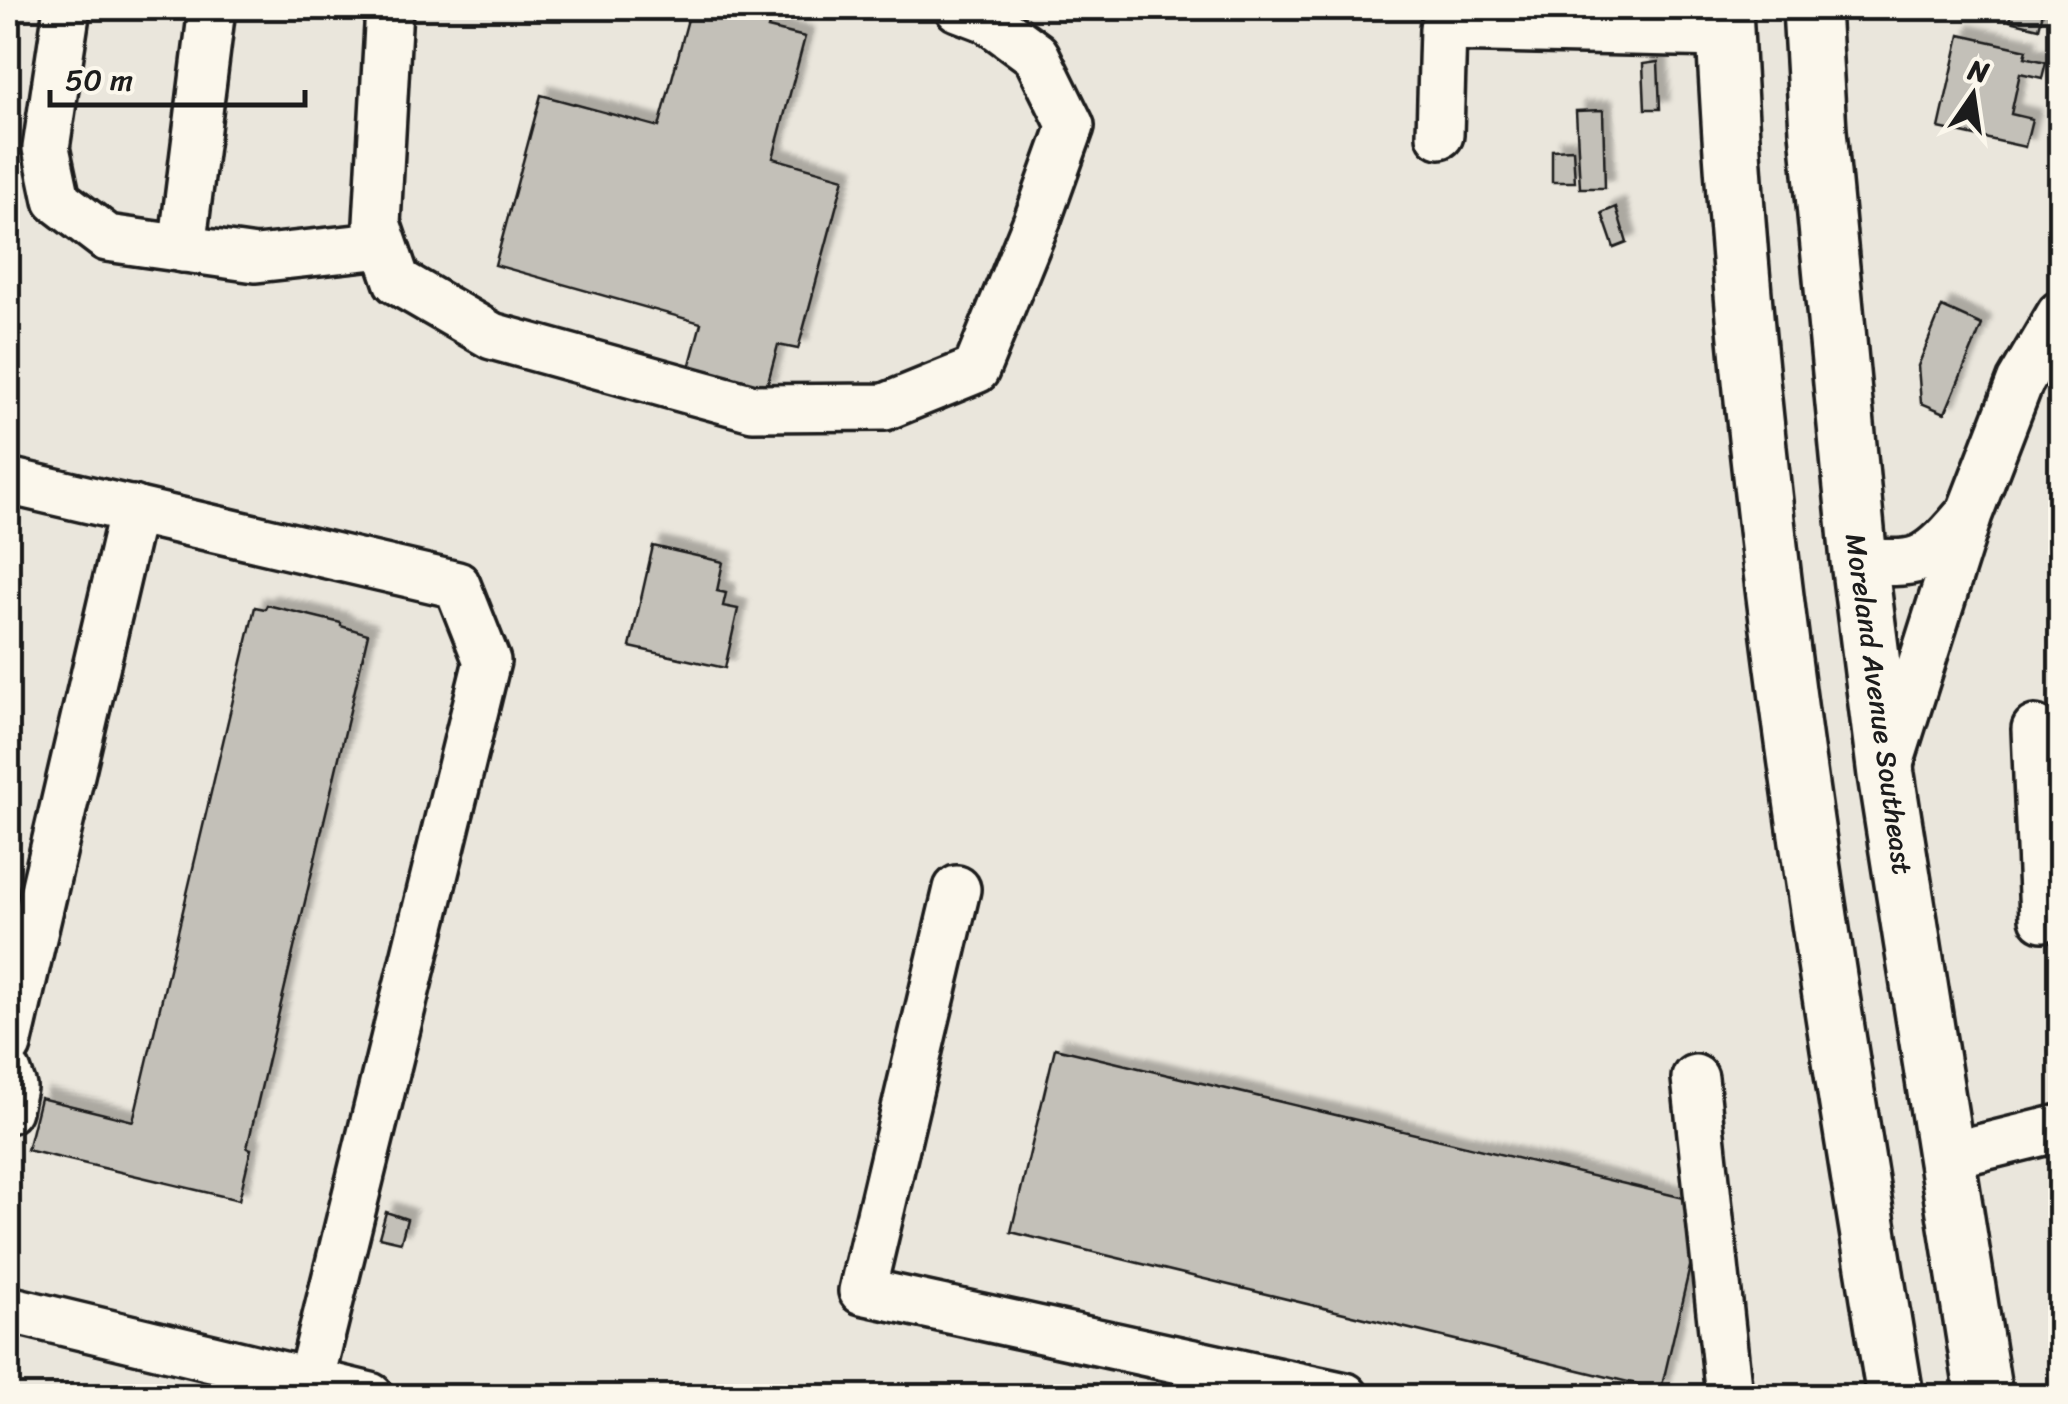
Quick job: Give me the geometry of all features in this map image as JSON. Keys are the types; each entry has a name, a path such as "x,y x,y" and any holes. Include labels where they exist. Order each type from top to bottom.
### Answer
{"highway":[{"name":"Moreland Avenue Southeast","path":"1812,8 1818,131 1859,561 1886,775 1984,1396"},
{"path":"1724,21 1730,144 1766,520 1822,947 1896,1396"}],"street":[{"path":"67,8 46,148 57,200 107,238 256,260 384,245"},
{"path":"182,249 212,8"},
{"path":"389,8 377,223 396,281 492,336 753,408 886,407 976,370 1038,218 1070,126 1036,54 987,19 958,8"},
{"path":"1440,135 1443,28 1724,21"},
{"path":"1886,775 1968,514 2020,382 2060,314"},
{"path":"8,480 458,585 487,661 310,1382"},
{"path":"8,1046 133,509"},
{"path":"1859,561 1919,561 1941,546 1968,514"},
{"path":"2036,729 2043,918"},
{"path":"957,889 862,1291 1345,1396"},
{"path":"8,1073 13,1086 8,1110"},
{"path":"1695,1078 1728,1396"},
{"path":"1946,1156 2060,1128"},
{"path":"8,1309 370,1396"}],"shaded area":[{"path":"16,8 2060,8 2060,1396 8,1396 8,42"}],"building":[{"path":"691,8 729,17 732,8 774,8 768,28 805,37 773,158 844,178 798,349 778,345 766,389 689,368 701,323 495,265 541,95 659,127"},
{"path":"2013,8 2044,8 2039,28 2010,21"},
{"path":"1960,35 2027,50 2025,57 2046,62 2042,78 2020,73 2011,114 2032,119 2025,147 1939,128"},
{"path":"1658,62 1660,109 1645,109 1643,64"},
{"path":"1603,110 1605,188 1580,188 1576,111"},
{"path":"1573,149 1575,182 1552,182 1552,150"},
{"path":"1616,207 1627,243 1614,248 1602,213"},
{"path":"1942,307 1982,325 1945,413 1921,403 1918,366"},
{"path":"653,546 723,562 717,591 726,593 723,606 738,609 725,668 630,647"},
{"path":"267,605 341,623 368,634 247,1148 251,1149 239,1200 27,1150 40,1098 133,1121 255,607 265,609"},
{"path":"1055,1048 1705,1203 1661,1390 1011,1232"},
{"path":"386,1212 407,1219 401,1242 379,1237"}]}
